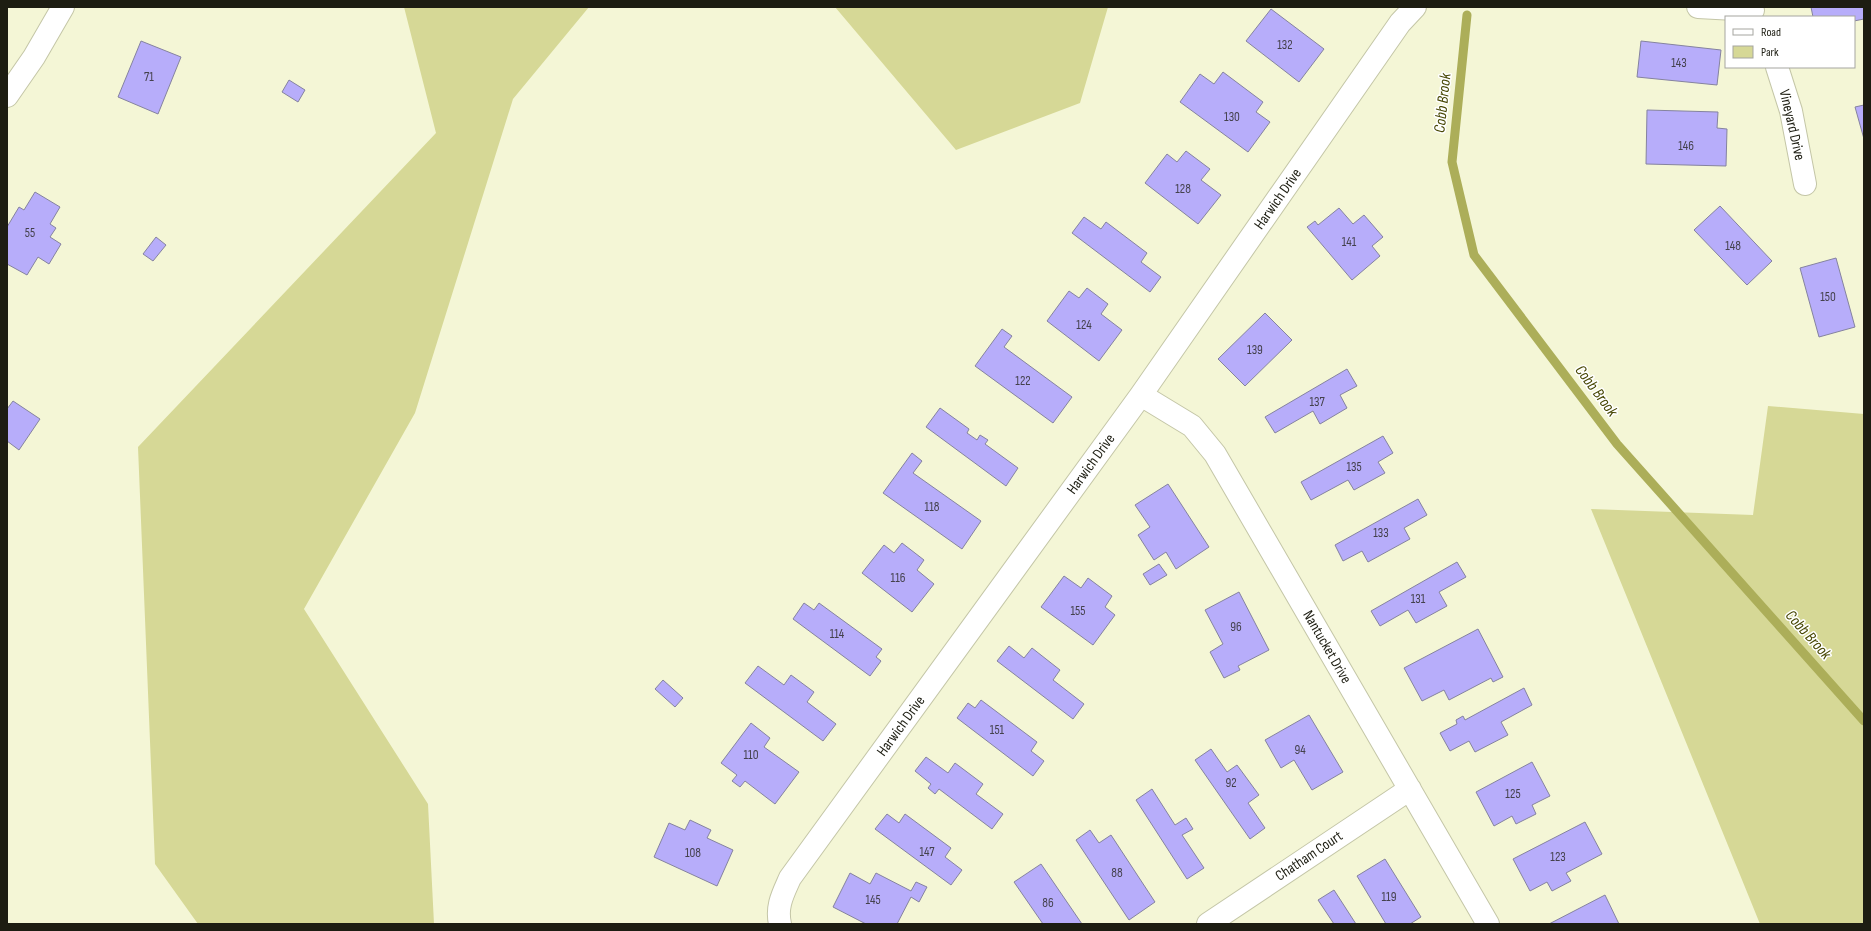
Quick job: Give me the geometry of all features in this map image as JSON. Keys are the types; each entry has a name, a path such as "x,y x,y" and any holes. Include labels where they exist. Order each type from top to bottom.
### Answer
{"street":[{"path":"7,96 34,58 62,7"},
{"name":"Harwich Drive","path":"780,924 778,907 790,878 1141,395 1400,23 1415,7"},
{"path":"1698,7 1753,11"},
{"name":"Vineyard Drive","path":"1777,68 1791,111 1805,184"},
{"name":"Nantucket Drive","path":"1141,395 1192,426 1215,454 1488,924"},
{"name":"Chatham Court","path":"1208,924 1410,789"}],"green space":[{"path":"404,7 589,7 513,99 415,413 304,609 428,804 434,924 198,924 155,864 138,447 436,133"},
{"path":"835,7 1108,7 1080,103 956,150"},
{"path":"1768,406 1864,414 1864,924 1760,924 1591,509 1753,515"}],"building":[{"path":"1811,7 1864,7 1864,19 1855,21 1855,16 1813,16"},
{"path":"1271,9 1324,49 1299,82 1246,41"},
{"path":"141,41 181,57 158,114 118,97"},
{"path":"1641,41 1721,50 1717,85 1637,77"},
{"path":"1223,72 1263,102 1256,112 1270,122 1248,152 1180,102 1200,74 1214,84"},
{"path":"289,80 305,90 298,102 282,92"},
{"path":"1864,105 1864,139 1855,107"},
{"path":"1647,110 1718,112 1717,128 1727,129 1726,166 1646,164"},
{"path":"1186,151 1210,169 1201,180 1221,195 1198,224 1145,183 1167,154 1177,162"},
{"path":"35,192 60,207 50,224 56,228 50,237 61,244 49,264 38,257 27,275 7,264 7,227 19,207 24,210"},
{"path":"1720,206 1772,261 1747,285 1694,230"},
{"path":"1339,208 1353,224 1364,215 1383,237 1372,246 1380,256 1352,280 1307,227 1315,221 1318,225"},
{"path":"1084,217 1101,229 1106,222 1147,253 1141,262 1161,277 1150,292 1072,233"},
{"path":"156,237 166,245 153,261 143,254"},
{"path":"1836,258 1855,327 1819,337 1800,268"},
{"path":"1087,288 1108,304 1101,314 1122,330 1099,361 1047,321 1069,291 1079,298"},
{"path":"1265,313 1292,340 1245,386 1218,359"},
{"path":"1002,329 1012,336 1004,347 1072,397 1053,423 975,366"},
{"path":"1347,369 1357,386 1340,395 1347,408 1320,424 1313,411 1275,433 1265,417"},
{"path":"13,401 40,419 19,450 7,441 7,409"},
{"path":"940,408 969,429 967,433 977,440 980,435 988,440 985,444 1018,468 1006,486 926,427"},
{"path":"1383,436 1393,453 1378,462 1385,473 1354,490 1348,480 1311,500 1301,482"},
{"path":"912,453 922,461 913,473 981,521 962,549 883,493"},
{"path":"1168,484 1209,547 1176,569 1166,552 1154,560 1138,535 1150,527 1135,505"},
{"path":"1418,499 1427,515 1404,528 1410,539 1368,562 1362,551 1343,561 1335,545"},
{"path":"902,543 924,560 917,570 934,584 912,612 862,573 884,545 894,553"},
{"path":"1457,562 1466,577 1439,592 1447,606 1416,623 1408,610 1380,626 1371,611"},
{"path":"1159,564 1167,575 1150,585 1143,574"},
{"path":"1064,576 1081,588 1088,578 1112,596 1105,607 1115,615 1093,645 1041,607"},
{"path":"1239,592 1269,650 1238,666 1240,670 1224,678 1210,652 1223,644 1205,610"},
{"path":"804,603 814,610 819,603 882,649 876,657 881,661 870,676 793,619"},
{"path":"1478,629 1503,677 1493,682 1491,678 1449,700 1444,690 1422,701 1404,668"},
{"path":"1009,646 1024,658 1032,648 1060,670 1053,680 1084,704 1073,719 997,661"},
{"path":"758,666 784,685 791,675 814,692 807,702 836,724 823,741 745,683"},
{"path":"663,680 683,698 675,707 655,689"},
{"path":"1524,688 1532,705 1501,722 1508,735 1475,752 1469,741 1450,751 1440,733 1457,724 1456,720 1463,716 1465,720"},
{"path":"981,700 1037,742 1031,751 1044,761 1033,776 957,718 968,703 975,708"},
{"path":"1309,715 1343,772 1312,790 1294,760 1281,768 1265,740"},
{"path":"751,723 770,738 764,747 799,772 775,804 745,781 740,787 732,781 737,775 721,763"},
{"path":"1211,749 1227,772 1237,765 1259,795 1248,803 1265,828 1250,839 1195,760"},
{"path":"926,757 948,773 955,763 983,784 976,794 1003,814 992,829 939,789 935,794 928,788 931,784 915,771"},
{"path":"1532,762 1550,796 1532,805 1536,814 1516,824 1512,816 1494,826 1476,792"},
{"path":"1152,789 1175,825 1186,818 1193,829 1182,835 1204,868 1187,879 1136,800"},
{"path":"887,814 899,823 905,814 951,848 945,857 962,870 951,885 875,829"},
{"path":"690,820 711,830 707,838 733,850 717,886 654,857 669,823 685,830"},
{"path":"1585,822 1602,854 1566,873 1571,881 1552,891 1547,882 1530,891 1513,859"},
{"path":"1090,830 1099,843 1111,835 1155,902 1129,920 1076,840"},
{"path":"1385,859 1421,917 1410,924 1386,924 1357,876"},
{"path":"1041,864 1082,924 1043,924 1014,882"},
{"path":"850,873 870,884 876,873 911,891 916,882 927,887 919,902 911,897 897,924 866,924 833,907"},
{"path":"1334,890 1356,924 1334,924 1318,900"},
{"path":"1605,895 1619,924 1549,924"}],"waterway":[{"name":"Cobb Brook","path":"1467,15 1452,162 1474,255 1617,444 1864,721"}]}
